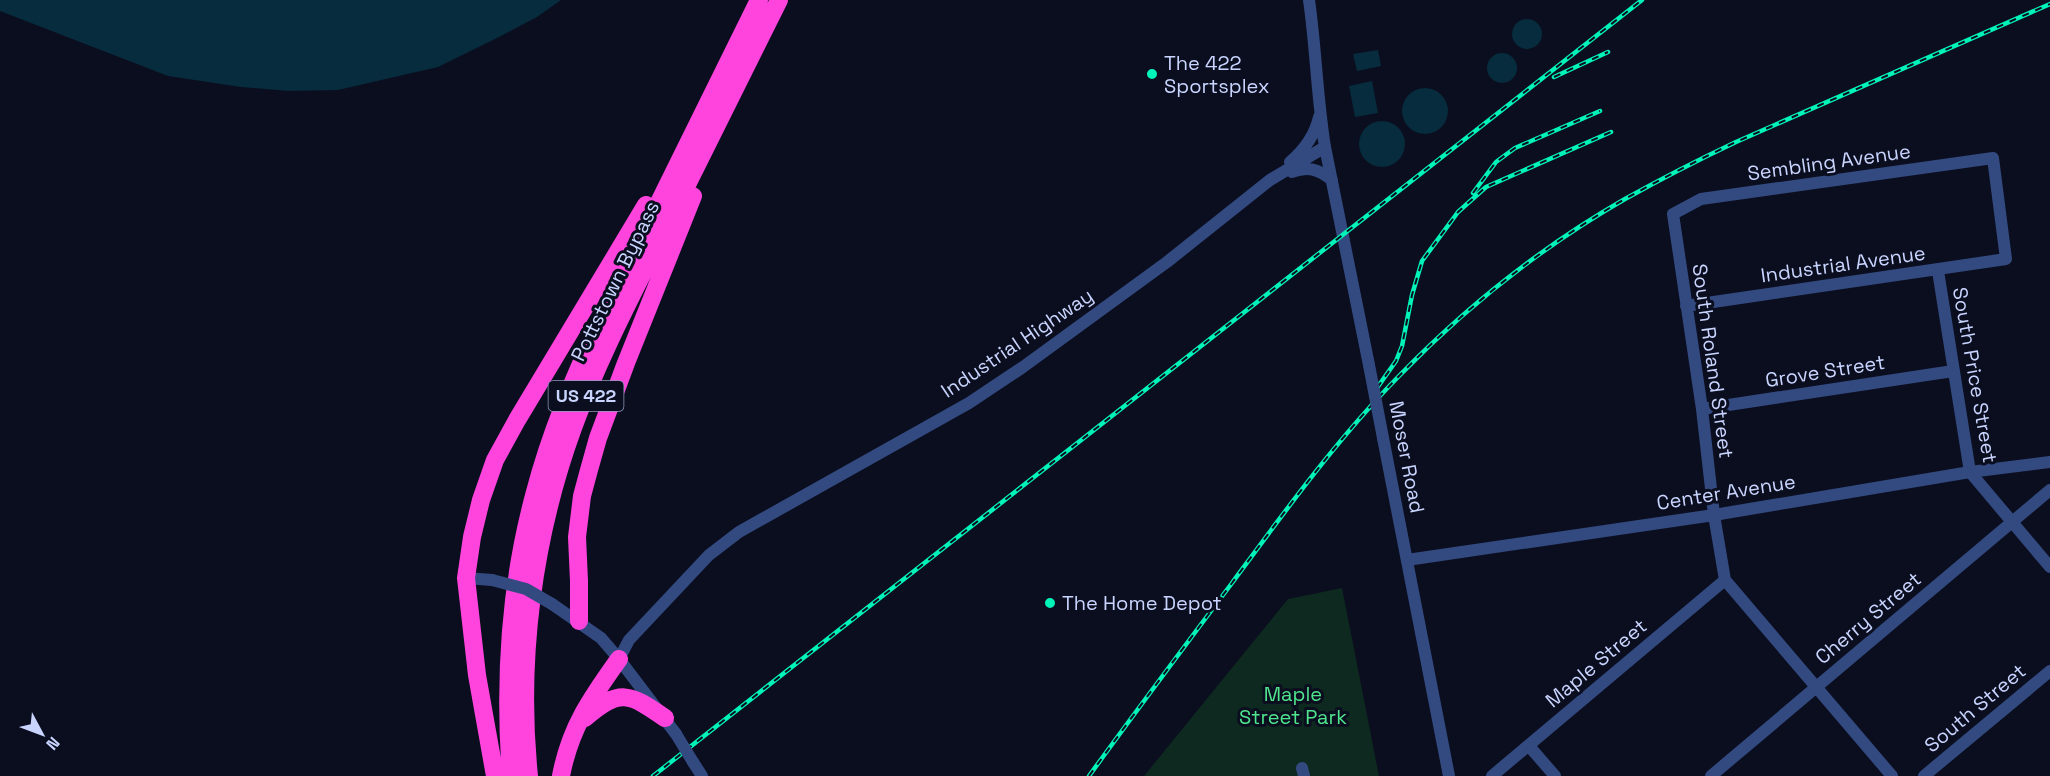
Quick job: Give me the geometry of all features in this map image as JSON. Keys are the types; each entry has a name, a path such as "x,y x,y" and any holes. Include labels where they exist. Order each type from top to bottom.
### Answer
{"highway":[{"name":"Pottstown Bypass","path":"511,776 509,714 512,617 534,493 550,442 574,378 598,326 759,0"},
{"name":"Pottstown Bypass","path":"529,776 525,706 530,619 543,532 556,480 573,428 606,350 779,0"},
{"path":"579,621 578,518 598,438 713,146 756,47"},
{"path":"495,776 477,675 466,578 472,537 481,500 495,460 517,420 656,188 699,122"},
{"path":"561,776 570,741 587,704 619,659"},
{"path":"577,726 605,702 624,697 636,699 665,718"}],"street":[{"path":"1309,0 1316,46 1320,112 1325,147"},
{"path":"1270,180 1300,154 1310,139 1320,112"},
{"name":"Industrial Highway","path":"619,659 629,640 709,555 739,532 969,403 1023,367 1167,262 1270,180 1325,147"},
{"name":"Moser Road","path":"1325,147 1449,776"},
{"name":"Sembling Avenue","path":"1673,214 1701,199 1993,158 2006,259"},
{"path":"1270,180 1301,169 1311,168 1332,180"},
{"name":"South Roland Street","path":"1673,214 1725,580"},
{"name":"Industrial Avenue","path":"1686,306 2006,259"},
{"name":"South Price Street","path":"1938,270 1970,472 2050,567"},
{"name":"Grove Street","path":"1702,409 1953,371"},
{"name":"Center Avenue","path":"1407,560 1714,515 1970,472 2050,462"},
{"name":"Cherry Street","path":"1711,776 2050,490"},
{"path":"466,578 492,580 526,589 579,621 601,638 665,718 702,776"},
{"path":"1725,580 1892,776"},
{"name":"Maple Street","path":"1492,776 1725,580"},
{"name":"South Street","path":"1924,776 2050,671"},
{"path":"1529,746 1555,776"}],"green space":[{"name":"Maple Street Park","path":"1342,588 1379,776 1144,776 1288,599"}],"water":[{"path":"0,0 561,0 537,17 438,67 338,90 289,91 241,87 168,76 0,11"},
{"path":"1527,19 1538,23 1542,34 1538,45 1527,49 1516,45 1512,34 1516,23"},
{"path":"1378,50 1381,66 1357,71 1353,54"},
{"path":"1502,53 1513,57 1517,68 1513,79 1502,83 1491,79 1487,68 1491,57"},
{"path":"1372,81 1378,113 1355,117 1349,86"},
{"path":"1425,88 1441,95 1448,111 1441,127 1425,134 1409,127 1402,111 1409,95"},
{"path":"1382,121 1398,128 1405,144 1398,160 1382,167 1366,160 1359,144 1366,128"}],"railway":[{"path":"653,776 1642,0"},
{"path":"1089,776 1333,450 1400,375 1478,302 1535,258 1594,217 1694,163 1736,142 2050,4"},
{"path":"1554,77 1608,52"},
{"path":"1473,193 1496,162 1515,148 1600,111"},
{"path":"1377,388 1396,361 1402,346 1412,295 1422,261 1458,212 1486,187 1611,132"}],"place":[{"name":"The 422 Sportsplex","path":"1152,74"},
{"name":"The Home Depot","path":"1050,603"}]}
